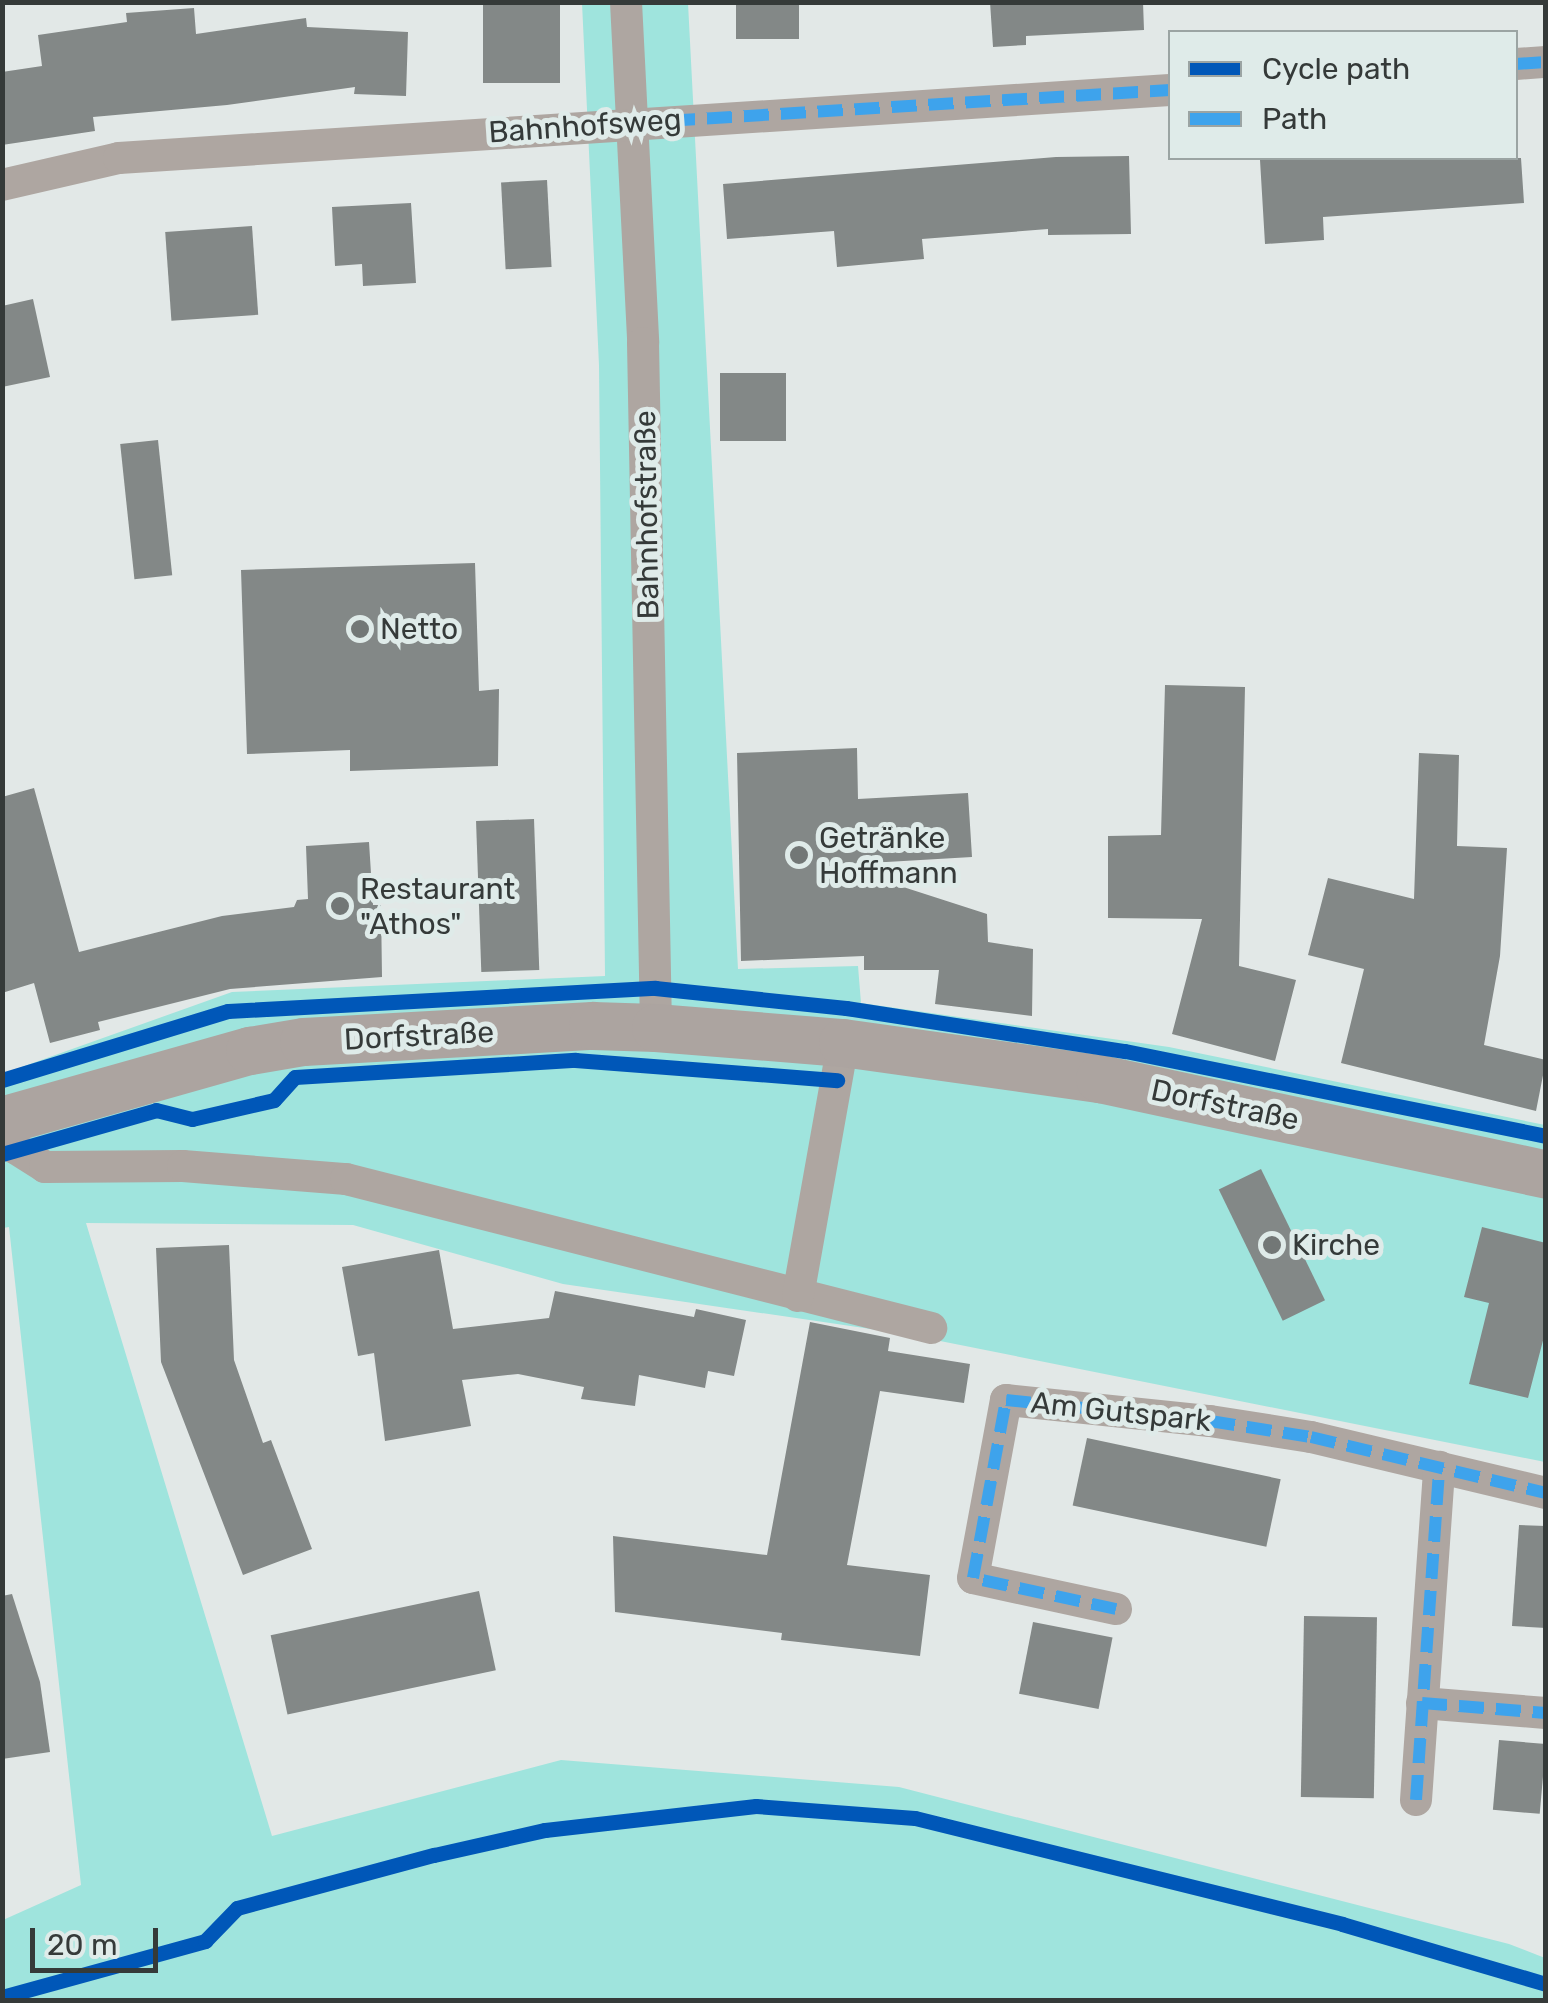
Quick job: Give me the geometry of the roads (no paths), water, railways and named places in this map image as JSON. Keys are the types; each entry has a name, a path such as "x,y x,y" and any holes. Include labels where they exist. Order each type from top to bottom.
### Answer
{"main road":[{"name":"Dorfstraße","path":"4,1120 250,1052 304,1042 594,1026 656,1028 843,1043 1100,1080 1546,1175"}],"street":[{"name":"Bahnhofstraße","path":"626,2 644,342 656,1028"},
{"path":"1518,64 1546,62"},
{"name":"Bahnhofsweg","path":"2,185 119,158 1168,90"},
{"path":"798,1296 843,1043"},
{"name":"Dorfstraße","path":"4,1120 15,1148 45,1167 183,1166 346,1179 931,1328"},
{"name":"Am Gutspark","path":"1116,1609 973,1578 1006,1400 1311,1436 1546,1493"},
{"path":"1416,1800 1440,1467"},
{"path":"1422,1703 1546,1712"}],"place":[{"name":"Netto","path":"360,629"},
{"name":"Getränke Hoffmann","path":"799,855"},
{"name":"Restaurant \"Athos\"","path":"340,906"},
{"name":"Kirche","path":"1272,1245"}]}
